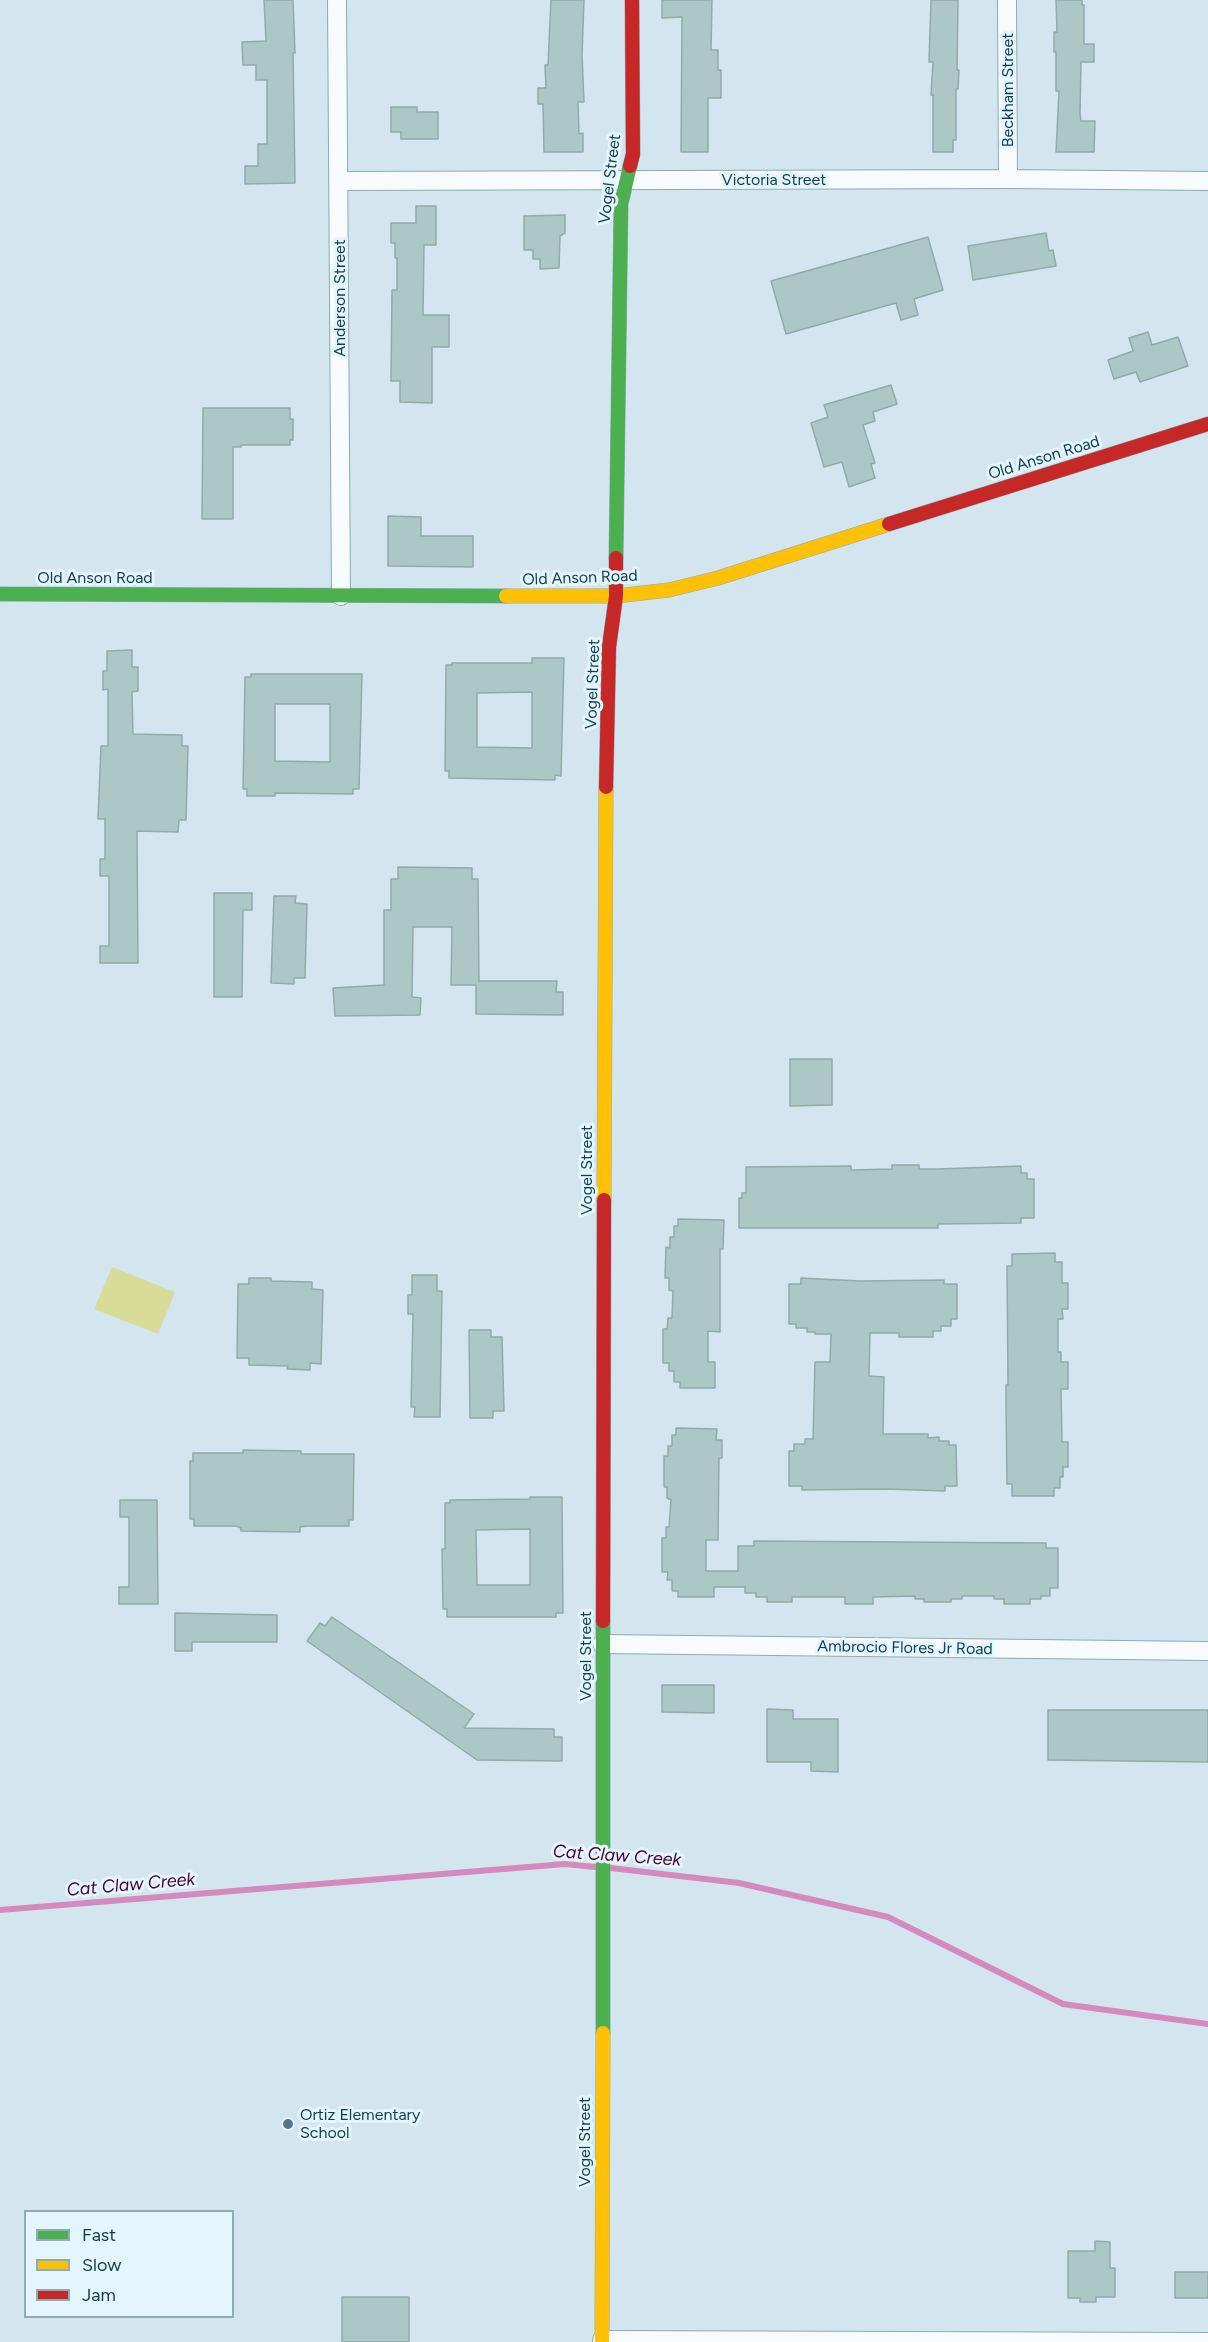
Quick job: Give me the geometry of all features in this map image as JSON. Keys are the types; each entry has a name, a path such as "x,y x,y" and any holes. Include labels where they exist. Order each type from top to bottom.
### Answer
{"street":[{"name":"Anderson Street","path":"338,0 341,596"},
{"name":"Vogel Street","path":"602,2341 605,866 609,647 616,596 621,204 633,153 632,0"},
{"name":"Beckham Street","path":"1007,0 1008,179"},
{"name":"Victoria Street","path":"339,181 1008,179 1208,181"},
{"name":"Old Anson Road","path":"0,594 616,596 669,590 718,578 1208,424"},
{"name":"Ambrocio Flores Jr Road","path":"603,1644 1208,1651"},
{"path":"602,2341 1208,2342"}],"green space":[{"path":"112,1267 175,1292 158,1334 94,1309"}],"building":[{"path":"264,0 293,0 295,183 245,184 245,166 258,166 258,144 267,144 267,80 256,80 256,65 243,65 242,42 266,41"},
{"path":"551,0 584,0 582,55 584,102 578,102 579,134 583,133 583,152 544,152 543,104 538,104 538,88 546,88 545,65 548,65"},
{"path":"662,0 712,0 711,50 718,50 721,98 708,98 708,152 681,152 682,17 662,18"},
{"path":"931,0 958,0 957,70 959,70 958,89 956,89 956,140 953,140 953,152 933,152 933,95 931,95 933,62 929,62"},
{"path":"1056,0 1082,0 1084,44 1094,44 1094,62 1081,62 1080,114 1081,121 1095,121 1094,152 1056,152 1059,91 1056,91 1056,52 1054,52 1054,32 1057,32"},
{"path":"391,107 417,107 417,112 438,112 438,139 401,139 401,132 391,132"},
{"path":"416,206 436,206 436,245 424,245 423,315 449,315 449,347 432,347 432,403 400,402 400,381 391,381 392,290 397,290 397,258 395,258 395,243 391,243 391,223 416,223"},
{"path":"565,215 565,233 560,236 559,268 540,269 540,259 533,259 533,250 524,250 524,216"},
{"path":"1046,233 1049,251 1053,250 1056,266 973,280 968,246"},
{"path":"928,237 943,290 914,299 918,315 901,320 896,303 786,334 771,281"},
{"path":"1148,332 1152,345 1178,337 1188,366 1140,382 1136,372 1114,379 1108,360 1133,351 1129,338"},
{"path":"891,385 897,404 873,412 875,421 863,425 875,463 871,464 875,478 849,487 842,462 824,467 811,423 828,417 824,405"},
{"path":"203,408 290,408 290,419 293,419 293,440 290,440 290,445 233,447 233,519 202,519"},
{"path":"388,516 421,517 421,536 473,536 473,567 388,566"},
{"path":"132,650 132,667 138,667 138,691 132,692 133,734 182,735 182,746 188,746 186,820 179,820 178,832 137,831 138,963 100,963 100,946 109,946 109,876 100,876 100,859 105,859 105,819 98,819 101,746 108,746 108,689 103,690 103,671 107,671 107,651"},
{"path":"532,658 564,658 561,776 555,775 555,780 449,778 449,771 445,771 446,665 452,665 452,663 532,663","holes":["532,692 532,748 477,747 477,693"]},
{"path":"251,674 362,674 359,789 353,789 353,794 275,793 275,796 247,796 247,789 243,789 245,677 251,677","holes":["275,704 330,704 330,762 275,761"]},
{"path":"398,867 472,868 472,879 478,879 479,981 557,981 556,992 563,992 563,1015 476,1014 476,985 451,985 452,927 413,927 412,997 421,998 420,1015 335,1016 333,988 384,985 384,910 391,910 391,879 398,879"},
{"path":"214,893 252,893 252,910 243,910 242,997 214,997"},
{"path":"274,896 296,896 295,903 307,904 305,978 294,978 294,984 271,983"},
{"path":"790,1059 832,1059 832,1105 790,1106"},
{"path":"892,1165 919,1165 919,1169 1021,1166 1021,1173 1027,1173 1027,1179 1034,1179 1034,1218 1021,1218 1021,1223 938,1224 938,1228 739,1228 739,1198 742,1198 742,1193 746,1193 746,1167 851,1166 851,1170 892,1169"},
{"path":"678,1219 724,1220 723,1249 720,1249 720,1332 708,1331 708,1362 715,1362 715,1388 680,1388 680,1382 674,1382 674,1371 669,1371 669,1363 663,1363 663,1329 667,1329 668,1318 672,1318 673,1291 669,1290 669,1278 665,1278 666,1247 670,1248 670,1237 674,1237 674,1226 678,1226"},
{"path":"1055,1253 1055,1262 1062,1262 1062,1283 1068,1283 1068,1309 1062,1309 1063,1319 1058,1319 1058,1352 1061,1352 1061,1362 1068,1362 1068,1389 1061,1389 1062,1442 1068,1442 1068,1467 1063,1467 1060,1488 1054,1488 1054,1496 1012,1496 1012,1484 1007,1484 1007,1266 1012,1266 1012,1254"},
{"path":"412,1275 437,1275 437,1291 442,1291 440,1417 414,1417 415,1407 411,1407 413,1314 408,1314 408,1295 412,1295"},
{"path":"249,1278 312,1282 312,1289 323,1290 321,1364 310,1363 310,1370 287,1369 288,1366 249,1365 249,1358 237,1358 238,1284 249,1284"},
{"path":"801,1278 860,1281 944,1280 944,1284 957,1284 957,1319 951,1319 951,1326 941,1326 941,1331 933,1331 933,1337 899,1337 899,1333 870,1333 869,1376 884,1377 883,1434 928,1434 928,1438 939,1437 939,1441 949,1441 949,1445 956,1445 957,1486 945,1486 945,1491 802,1490 802,1486 789,1486 789,1451 794,1451 794,1444 805,1444 805,1439 813,1439 815,1362 830,1362 831,1334 815,1334 815,1332 807,1332 807,1328 796,1328 796,1324 789,1324 789,1284 801,1284"},
{"path":"469,1330 491,1330 491,1337 502,1337 504,1411 493,1411 493,1418 470,1418"},
{"path":"676,1428 717,1429 716,1440 722,1440 722,1458 719,1458 718,1540 706,1540 706,1571 738,1571 738,1546 754,1546 754,1541 1046,1543 1046,1548 1058,1548 1058,1588 1050,1588 1050,1596 1030,1599 1030,1604 1004,1604 1004,1599 994,1599 994,1596 962,1596 962,1599 951,1599 951,1602 924,1602 924,1599 915,1599 915,1596 873,1597 873,1604 845,1604 845,1597 792,1597 792,1602 767,1602 767,1597 756,1597 756,1593 745,1593 745,1587 714,1587 714,1597 678,1597 678,1591 672,1591 672,1580 667,1580 668,1572 662,1572 662,1538 666,1538 666,1527 669,1527 671,1500 667,1498 667,1487 664,1487 664,1456 668,1456 668,1446 672,1446 672,1435 676,1435"},
{"path":"243,1450 301,1451 301,1454 354,1454 353,1520 349,1520 349,1526 307,1526 300,1527 300,1532 241,1531 241,1528 236,1526 194,1526 194,1519 190,1519 190,1461 193,1461 193,1453 243,1453"},
{"path":"530,1497 562,1497 563,1613 556,1613 556,1617 447,1617 447,1609 443,1609 442,1549 445,1549 445,1503 450,1503 450,1500 530,1499","holes":["530,1529 530,1585 477,1585 476,1530"]},
{"path":"120,1500 157,1500 158,1604 119,1604 119,1587 129,1587 129,1517 120,1517"},
{"path":"175,1613 277,1615 277,1642 192,1642 192,1651 175,1651"},
{"path":"332,1617 474,1714 464,1728 554,1729 554,1737 562,1737 562,1761 477,1760 307,1641 320,1623 325,1626"},
{"path":"662,1685 714,1685 714,1713 662,1712"},
{"path":"767,1709 793,1710 793,1719 838,1719 838,1772 811,1771 811,1762 767,1762"},
{"path":"1048,1710 1208,1710 1208,1762 1048,1760"},
{"path":"1095,2241 1110,2242 1110,2268 1115,2268 1115,2297 1096,2297 1096,2302 1080,2302 1080,2298 1068,2298 1068,2251 1095,2251"},
{"path":"1175,2272 1208,2272 1208,2298 1175,2298"},
{"path":"342,2297 409,2297 409,2342 342,2342"}],"waterway":[{"name":"Cat Claw Creek","path":"0,1910 565,1864 595,1867"},
{"name":"Cat Claw Creek","path":"611,1868 739,1883 888,1917 1063,2004 1208,2024"}],"traffic: fast":[{"path":"616,558 621,204 630,166"},
{"path":"0,594 506,596"},
{"path":"603,1621 603,2033"}],"traffic: slow":[{"path":"506,596 616,596 669,590 718,578 889,524"},
{"path":"604,1200 606,787"},
{"path":"602,2342 603,2033"}],"traffic: jam":[{"path":"630,166 633,154 632,0"},
{"path":"889,524 1208,424"},
{"path":"606,787 609,647 616,596 616,558"},
{"path":"603,1621 604,1200"}],"place":[{"name":"Ortiz Elementary School","path":"288,2124"}]}
